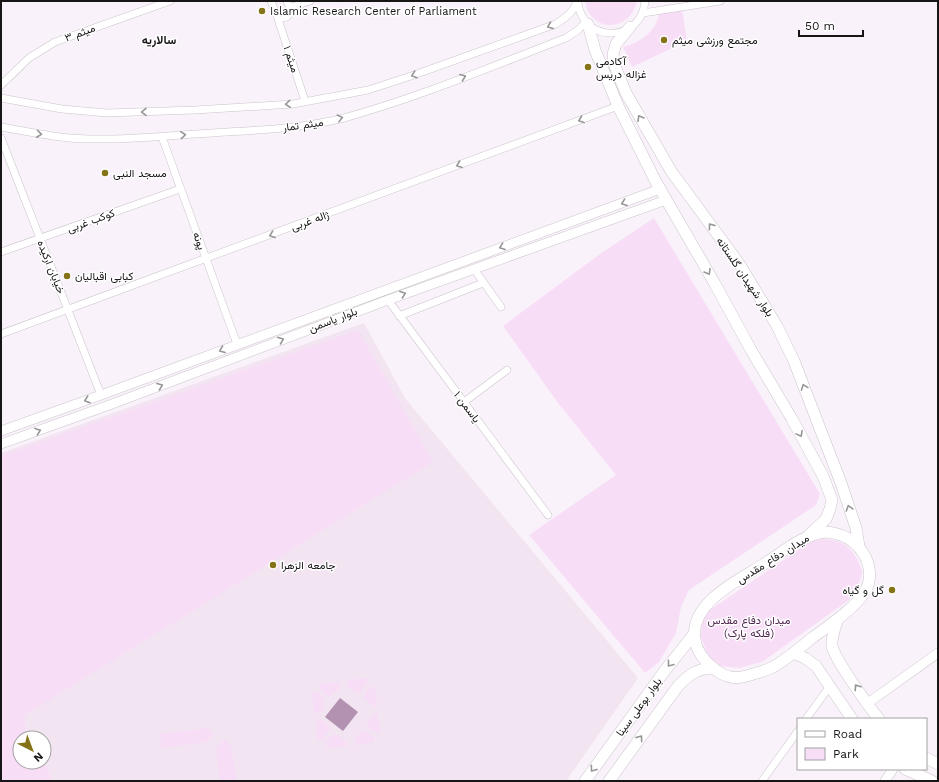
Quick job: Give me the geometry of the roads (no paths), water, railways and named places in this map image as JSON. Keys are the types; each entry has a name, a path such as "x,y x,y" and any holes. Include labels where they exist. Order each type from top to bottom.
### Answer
{"main road":[{"path":"587,23 595,50 618,106 660,189 823,476 832,500 830,509 826,519 808,536"},
{"name":"بلوار شهیدان گلستانه","path":"630,28 616,44 613,54 614,64 626,93 671,171 740,266 777,326 794,361 842,483 856,528 859,546"},
{"name":"میدان دفاع مقدس","path":"694,634 695,624 700,614 706,605 720,592 808,536 818,533 834,533 846,537 859,546"},
{"path":"694,634 696,644 706,663 718,673 730,678 743,678 774,666 794,653 838,619 858,601 866,590 870,577 866,556 859,546"},
{"path":"838,619 832,635 832,647 837,658 878,718"},
{"name":"بلوار بوعلی سینا","path":"585,781 663,673 694,634"},
{"path":"794,653 805,658 816,666 851,718"},
{"name":"بلوار بوعلی سینا","path":"609,781 678,686 690,674 702,669 713,668"},
{"path":"927,758 938,764"},
{"path":"907,770 932,781"}],"street":[{"name":"میثم ۳","path":"1,85 29,58 55,42 170,1"},
{"name":"میثم ۱","path":"271,1 305,101"},
{"path":"277,16 282,18 287,17 291,11 288,5 310,1"},
{"path":"577,1 579,9 587,23 597,30 608,33 620,32 630,28 638,21 643,13 645,1"},
{"name":"میثم تمار","path":"1,98 62,109 107,113 195,110 293,104 368,90 556,24 566,18 575,8 577,1"},
{"path":"643,13 720,1"},
{"name":"میثم تمار","path":"1,129 89,139 162,137 266,130 312,125 343,118 420,94 566,38 587,23"},
{"name":"ژاله غربی","path":"1,334 205,260 618,106"},
{"name":"پونه","path":"162,137 205,260 237,344"},
{"name":"خیابان ارکیده","path":"1,138 101,395"},
{"name":"کوکب غربی","path":"1,252 180,189"},
{"name":"بلوار یاسمن","path":"1,431 660,189"},
{"path":"641,196 647,201 646,208"},
{"name":"بلوار یاسمن","path":"1,444 112,404 388,300 666,200"},
{"path":"474,269 501,307"},
{"path":"399,316 483,283"},
{"path":"384,290 388,300"},
{"name":"یاسمن ۱","path":"388,300 548,515"},
{"path":"464,402 507,370"},
{"path":"868,703 938,653"},
{"path":"807,718 830,686"},
{"path":"762,781 797,732"},
{"path":"885,781 893,770"}],"place":[{"name":"Islamic Research Center of Parliament","path":"262,11"},
{"name":"مجتمع ورزشی میثم","path":"664,40"},
{"name":"آکادمی غزاله دریس","path":"588,67"},
{"name":"مسجد النبی","path":"105,173"},
{"name":"کبابی اقبالیان","path":"67,276"},
{"name":"جامعه الزهرا","path":"273,565"},
{"name":"گل و گیاه","path":"892,590"}],"district":[{"name":"سالاریه","path":"159,40"}],"park label":[{"name":"میدان دفاع مقدس (فلکه پارک)","path":"749,626"}]}
